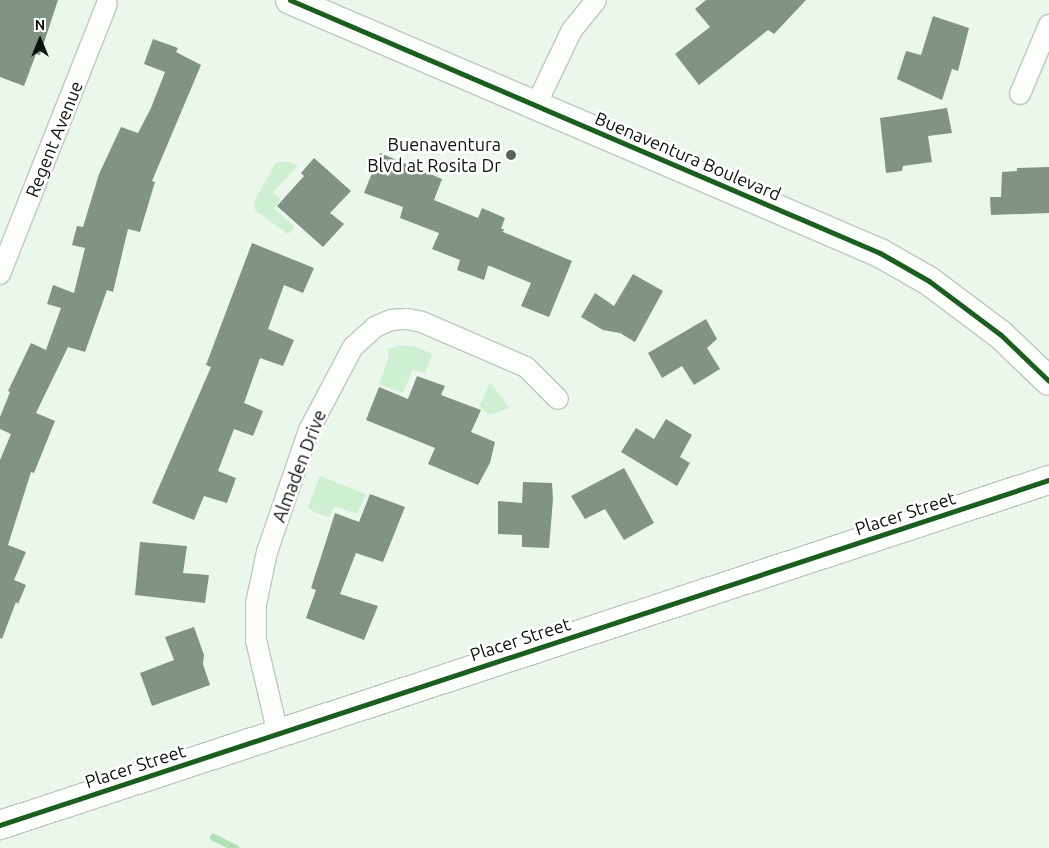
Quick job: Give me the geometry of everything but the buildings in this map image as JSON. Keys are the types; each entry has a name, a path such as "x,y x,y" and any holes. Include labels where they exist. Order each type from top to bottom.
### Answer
{"main road":[{"name":"Buenaventura Boulevard","path":"290,0 880,253 929,280 994,330 1032,362 1049,381"},
{"name":"Placer Street","path":"0,825 1049,480"}],"street":[{"path":"536,106 572,30 596,0"},
{"name":"Regent Avenue","path":"0,274 107,4"},
{"path":"1020,94 1049,25"},
{"name":"Almaden Drive","path":"278,734 256,640 256,604 268,552 309,430 353,347 375,327 391,320 407,319 422,322 526,367 558,399"}],"green space":[{"path":"276,162 290,162 298,166 273,192 281,199 274,208 295,227 288,234 255,210 254,202"},
{"path":"402,345 416,347 432,354 425,374 413,369 403,393 379,384 389,357 388,349"},
{"path":"490,382 509,408 488,414 481,408 480,405"},
{"path":"320,476 366,494 357,514 335,506 329,517 314,512 308,507"}],"waterway":[{"path":"213,837 236,848"}],"cycle path":[{"path":"290,0 880,253 929,281 1001,335 1049,381"},
{"path":"0,825 1049,480"}],"place":[{"name":"Buenaventura Blvd at Rosita Dr","path":"511,155"}]}
